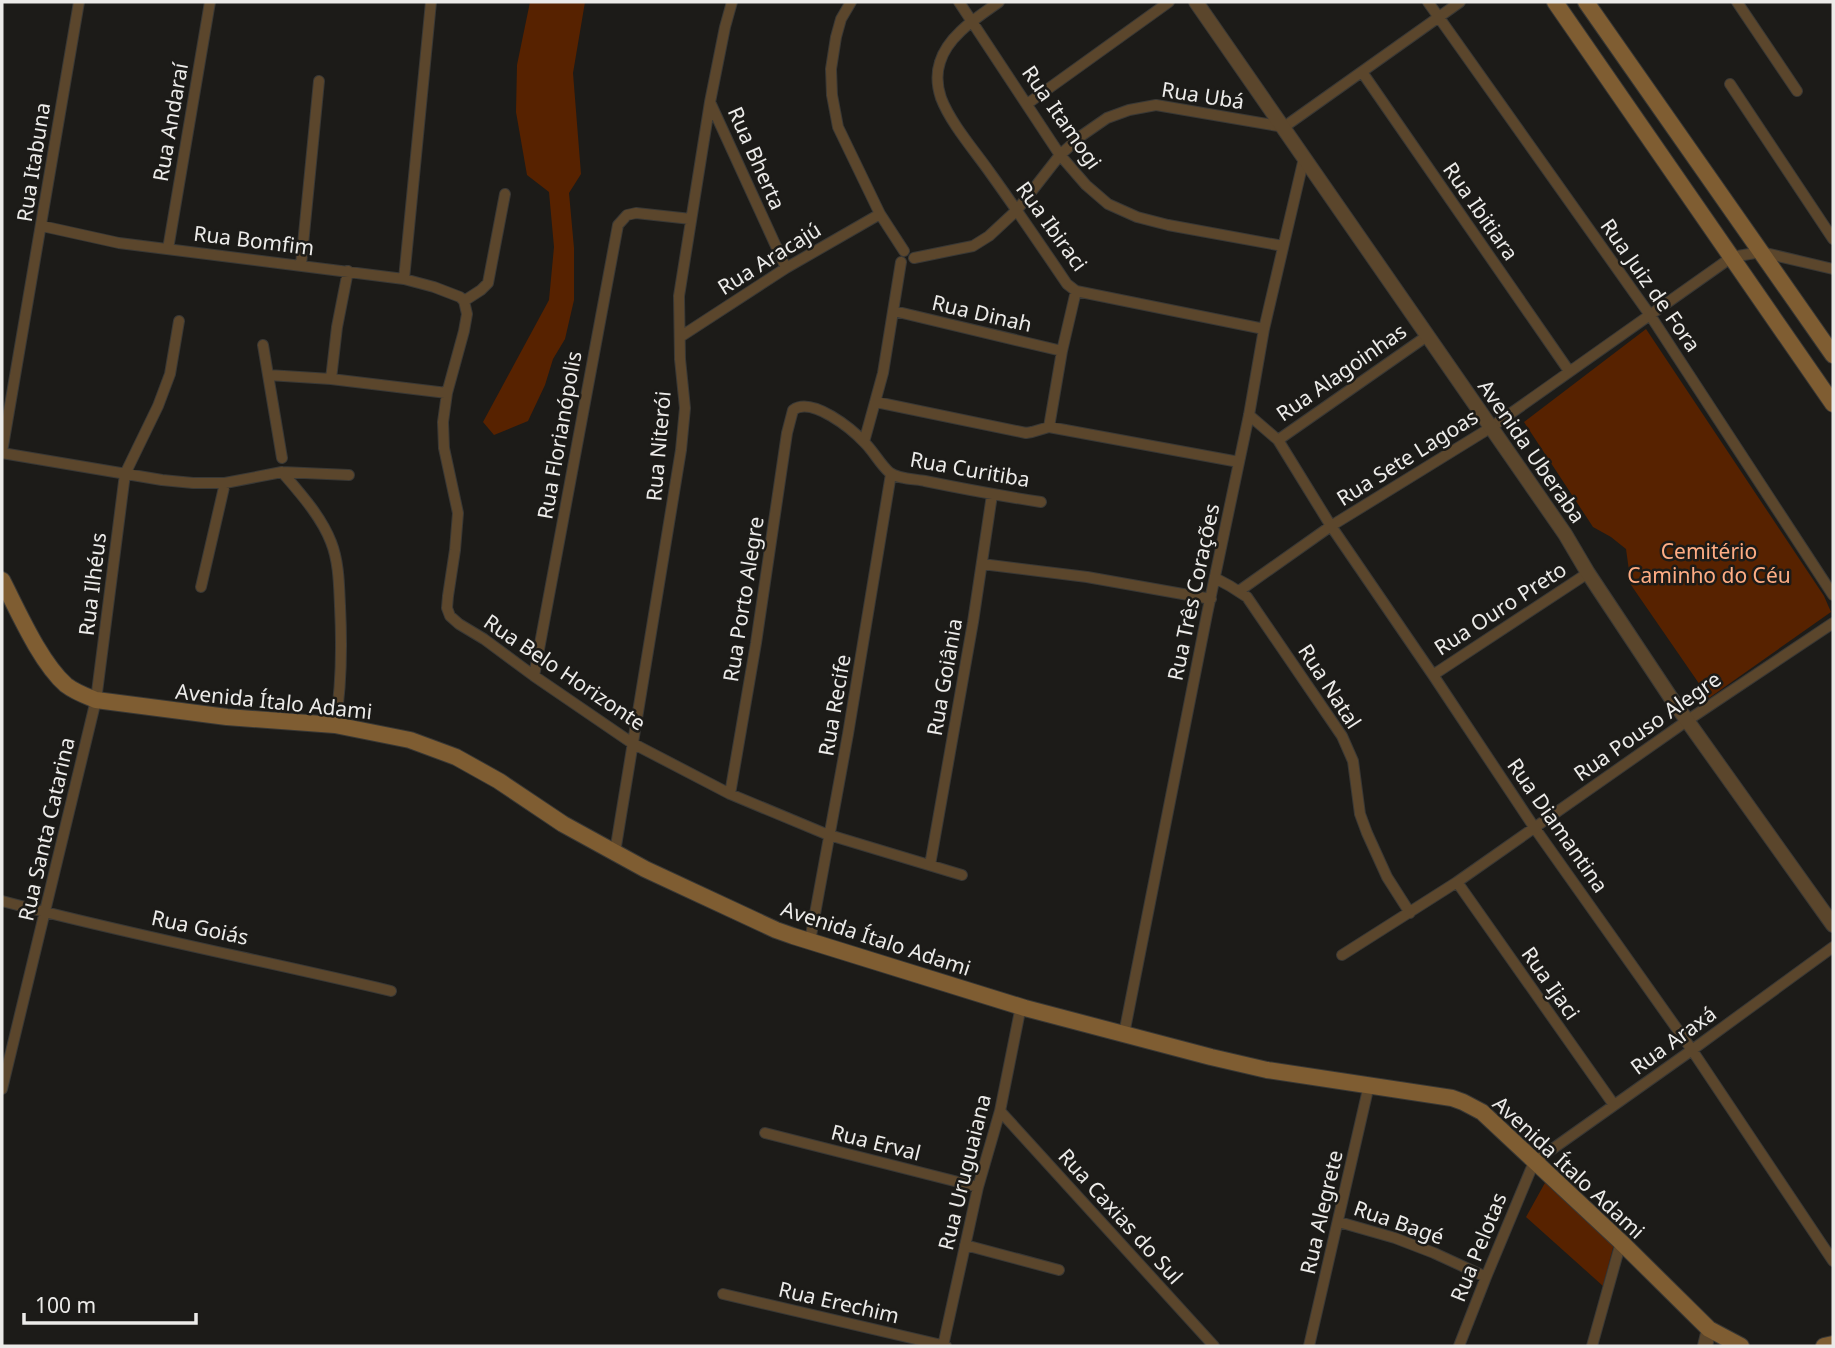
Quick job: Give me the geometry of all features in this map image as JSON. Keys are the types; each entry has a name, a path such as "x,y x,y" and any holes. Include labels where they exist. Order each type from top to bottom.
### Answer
{"main road":[{"path":"1555,2 1833,404"},
{"path":"1586,2 1831,348"},
{"path":"1672,171 1693,155"},
{"name":"Avenida Ítalo Adami","path":"2,580 36,645 55,672 72,688 96,700 227,717 335,725 410,740 457,757 499,780 564,824 646,869 776,930 810,942 1021,1006 1267,1070 1452,1098 1472,1105 1621,1242 1709,1329 1741,1346"},
{"path":"1824,1346 1833,1344"}],"street":[{"name":"Rua Itabuna","path":"2,452 79,2"},
{"name":"Rua Andaraí","path":"168,249 210,2"},
{"path":"404,279 431,2"},
{"name":"Rua Niterói","path":"615,852 681,450 685,408 678,323 679,296 710,102 732,2"},
{"path":"850,2 841,19 831,69 832,95 838,127 902,257 883,373 864,442"},
{"name":"Rua Itamogi","path":"960,2 1060,155 1086,185 1108,204 1137,217 1168,225 1283,246"},
{"name":"Rua Ibiraci","path":"999,2 972,21 950,42 940,60 937,81 942,100 958,129 1067,284 1076,291 1264,328"},
{"path":"1027,104 1169,2"},
{"name":"Avenida Uberaba","path":"1196,2 1565,534 1588,573 1688,720 1833,925"},
{"name":"Rua Juiz de Fora","path":"1428,2 1650,315 1833,594"},
{"path":"1284,127 1460,2"},
{"path":"1737,2 1797,91"},
{"name":"Rua Ibitiara","path":"1362,72 1569,372"},
{"path":"301,265 319,81"},
{"path":"1730,84 1833,239"},
{"name":"Rua Bherta","path":"710,102 786,268"},
{"name":"Rua Ubá","path":"902,257 911,251 915,258 973,246 989,236 1017,210 1060,155 1081,136 1107,118 1129,110 1156,105 1284,127"},
{"name":"Rua Três Corações","path":"1124,1034 1249,415 1264,328 1304,158"},
{"path":"462,299 481,290 488,283 505,194"},
{"name":"Rua Florianópolis","path":"534,676 615,232 622,218 636,213 691,219"},
{"name":"Rua Aracajú","path":"680,337 786,268 880,214"},
{"name":"Rua Bomfim","path":"42,226 119,243 404,279 434,287 462,299"},
{"path":"1732,257 1760,251 1833,269"},
{"name":"Rua Sete Lagoas","path":"1239,592 1331,526 1490,428 1732,257"},
{"path":"331,379 337,327 348,271"},
{"path":"1049,427 1076,291"},
{"name":"Rua Belo Horizonte","path":"462,299 467,314 447,393 443,422 444,448 458,513 447,608 450,616 632,743 730,794 830,835 962,875"},
{"name":"Rua Dinah","path":"894,312 1062,351"},
{"name":"Rua Ilhéus","path":"96,700 125,474 158,406 170,374 179,321"},
{"name":"Rua Alagoinhas","path":"1278,440 1427,335"},
{"path":"263,345 282,458"},
{"path":"268,375 331,379 447,393"},
{"path":"876,402 1026,432 1049,427 1239,462"},
{"name":"Rua Curitiba","path":"793,410 799,406 816,408 831,416 864,442 891,474 992,495 1041,502"},
{"name":"Rua Porto Alegre","path":"730,794 793,410"},
{"name":"Rua Diamantina","path":"1249,415 1278,440 1331,526 1534,827 1692,1050 1833,1261"},
{"path":"2,452 193,483 225,483 282,472 349,475"},
{"path":"282,472 324,527 336,554 342,655 335,725"},
{"name":"Rua Recife","path":"810,942 891,474"},
{"path":"201,587 225,483"},
{"name":"Rua Goiânia","path":"930,865 992,495"},
{"path":"982,564 1211,599"},
{"name":"Rua Ouro Preto","path":"1433,675 1588,573"},
{"name":"Rua Natal","path":"1216,578 1247,597 1342,736 1353,761 1360,814 1367,833 1387,877 1410,913"},
{"name":"Rua Pouso Alegre","path":"1342,955 1457,882 1688,720 1833,623"},
{"name":"Rua Santa Catarina","path":"2,1089 96,700"},
{"name":"Rua Ijaci","path":"1457,882 1614,1105"},
{"name":"Rua Goiás","path":"2,901 391,991"},
{"name":"Rua Araxá","path":"1534,1162 1833,947"},
{"name":"Rua Uruguaiana","path":"944,1346 978,1188 1000,1111 1021,1006"},
{"name":"Rua Alegrete","path":"1309,1346 1369,1085"},
{"name":"Rua Caxias do Sul","path":"1000,1111 1214,1346"},
{"name":"Rua Erval","path":"765,1133 978,1188"},
{"name":"Rua Pelotas","path":"1459,1346 1534,1162"},
{"name":"Rua Bagé","path":"1339,1222 1408,1243 1486,1277"},
{"path":"1592,1346 1621,1242"},
{"path":"965,1245 1059,1270"},
{"name":"Rua Erechim","path":"723,1294 944,1346"},
{"path":"1705,1346 1709,1329"}],"green space":[{"path":"530,2 585,2 573,73 581,174 569,193 574,248 574,300 565,339 553,359 545,385 528,421 494,435 483,422 549,300 554,247 549,192 527,175 516,112 517,65"},
{"name":"Cemitério Caminho do Céu","path":"1646,329 1824,596 1831,612 1709,698 1631,585 1626,549 1593,527 1524,422"},
{"path":"1546,1181 1614,1244 1603,1286 1526,1217"}]}
